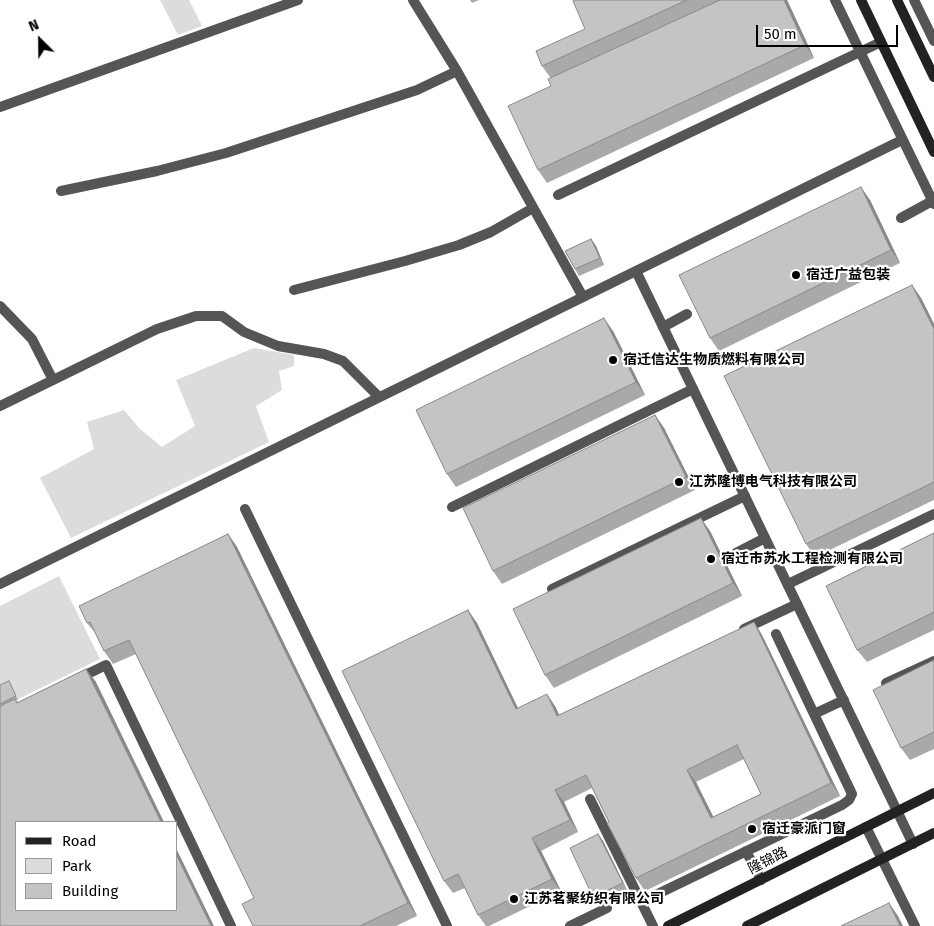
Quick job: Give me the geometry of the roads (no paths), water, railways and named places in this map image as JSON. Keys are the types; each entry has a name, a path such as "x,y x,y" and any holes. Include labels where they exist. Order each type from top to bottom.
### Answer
{"main road":[{"path":"861,0 934,152"},
{"path":"897,0 934,77"},
{"name":"隆锦路","path":"668,926 934,793"},
{"path":"747,926 934,833"}],"street":[{"path":"0,107 298,0"},
{"path":"413,0 457,71 583,297"},
{"path":"835,0 934,202 900,218"},
{"path":"914,0 934,41"},
{"path":"558,195 881,42"},
{"path":"61,192 157,172 226,153 417,90 457,71"},
{"path":"0,584 902,140"},
{"path":"294,290 459,245 491,232 533,208"},
{"path":"636,271 913,844"},
{"path":"0,306 32,339 53,380"},
{"path":"663,327 687,314"},
{"path":"0,406 157,329 196,316 222,316 244,332 278,346 324,354 343,361 379,398"},
{"path":"452,507 693,389"},
{"path":"552,589 745,496"},
{"path":"245,509 447,926"},
{"path":"788,584 934,514"},
{"path":"736,552 765,538"},
{"path":"736,633 797,604"},
{"path":"641,902 849,800 852,794 776,634"},
{"path":"886,683 934,661"},
{"path":"70,682 106,665 231,926"},
{"path":"814,714 844,700"},
{"path":"590,799 653,926"},
{"path":"866,827 915,926"},
{"path":"746,851 761,880"},
{"path":"570,926 607,908"}],"place":[{"name":"宿迁广益包装","path":"796,275"},
{"name":"宿迁信达生物质燃料有限公司","path":"613,360"},
{"name":"江苏隆博电气科技有限公司","path":"679,482"},
{"name":"宿迁市苏水工程检测有限公司","path":"711,559"},
{"name":"宿迁豪派门窗","path":"752,829"},
{"name":"江苏茗聚纺织有限公司","path":"514,899"}]}
